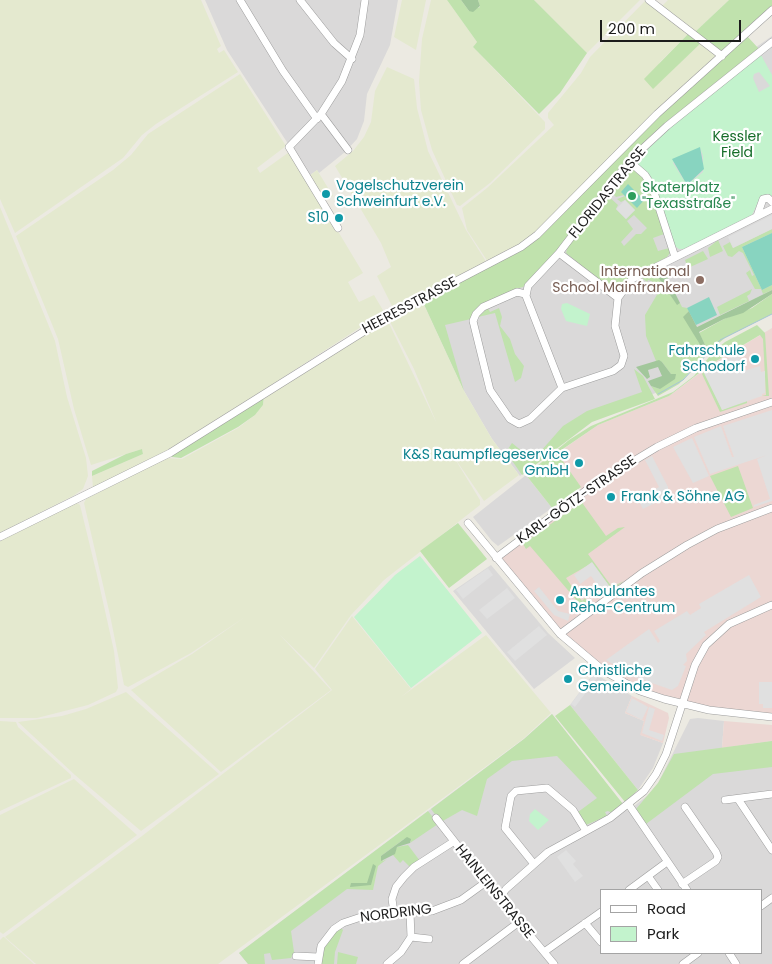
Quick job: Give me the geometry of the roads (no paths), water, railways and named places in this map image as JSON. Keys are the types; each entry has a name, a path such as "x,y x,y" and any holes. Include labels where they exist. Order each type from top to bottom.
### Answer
{"street":[{"path":"240,0 283,72 348,150"},
{"path":"300,0 334,43 352,59"},
{"path":"338,228 288,147 319,117 342,81 360,35 365,0"},
{"path":"650,0 722,56"},
{"name":"HEERESSTRASSE","path":"0,537 170,453 387,317 521,247 537,235 651,120 772,10"},
{"name":"FLORIDASTRASSE","path":"526,295 528,286 559,253 630,162 666,126 772,42"},
{"path":"630,162 645,175 652,186 675,257"},
{"path":"757,216 762,200 768,198 772,202"},
{"path":"562,388 526,295 517,292 483,307 476,314 474,321 490,390 510,419 517,423 528,421 562,388 613,371 623,362 624,356 615,326 618,298 624,288 636,276 772,209"},
{"path":"559,253 618,298"},
{"name":"KARL-GÖTZ-STRASSE","path":"496,558 592,486 650,451 696,428 772,402"},
{"path":"560,634 642,573 687,544 717,529 772,508"},
{"path":"468,524 560,634 588,659 616,678 652,696 709,710 772,717"},
{"path":"501,896 506,889 534,864 558,846 629,805 644,791 657,772 684,704 699,656 712,637 737,619 772,605"},
{"path":"534,864 505,828 511,796 516,790 548,788 573,810 586,831"},
{"path":"725,800 772,794"},
{"path":"738,799 772,850"},
{"path":"629,805 684,887 716,861 718,857 685,807"},
{"name":"HAINLEINSTRASSE","path":"436,818 453,842 486,882 501,896 504,904 554,964"},
{"path":"394,913 392,899 396,888 404,877 414,867 453,842"},
{"path":"630,889 667,862"},
{"path":"648,876 657,889"},
{"name":"NORDRING","path":"296,956 318,961 321,946 327,936 343,923 364,916 432,911 457,902 475,892 486,882"},
{"path":"387,964 407,945 411,937 410,912"},
{"path":"544,952 600,913"},
{"path":"463,964 519,922"},
{"path":"585,923 600,941"},
{"path":"411,937 429,939"},
{"path":"683,964 697,954"}],"waterway":[{"path":"658,394 683,380 720,340 772,314"}],"place":[{"name":"Vogelschutzverein Schweinfurt e.V.","path":"326,194"},
{"name":"Skaterplatz \"Texasstraße\"","path":"632,196"},
{"name":"S10","path":"339,218"},
{"name":"International School Mainfranken","path":"700,280"},
{"name":"Fahrschule Schodorf","path":"755,359"},
{"name":"K&S Raumpflegeservice GmbH","path":"579,463"},
{"name":"Frank & Söhne AG","path":"611,497"},
{"name":"Ambulantes Reha-Centrum","path":"560,600"},
{"name":"Christliche Gemeinde","path":"568,679"}],"park label":[{"name":"Kessler Field","path":"737,146"}]}
